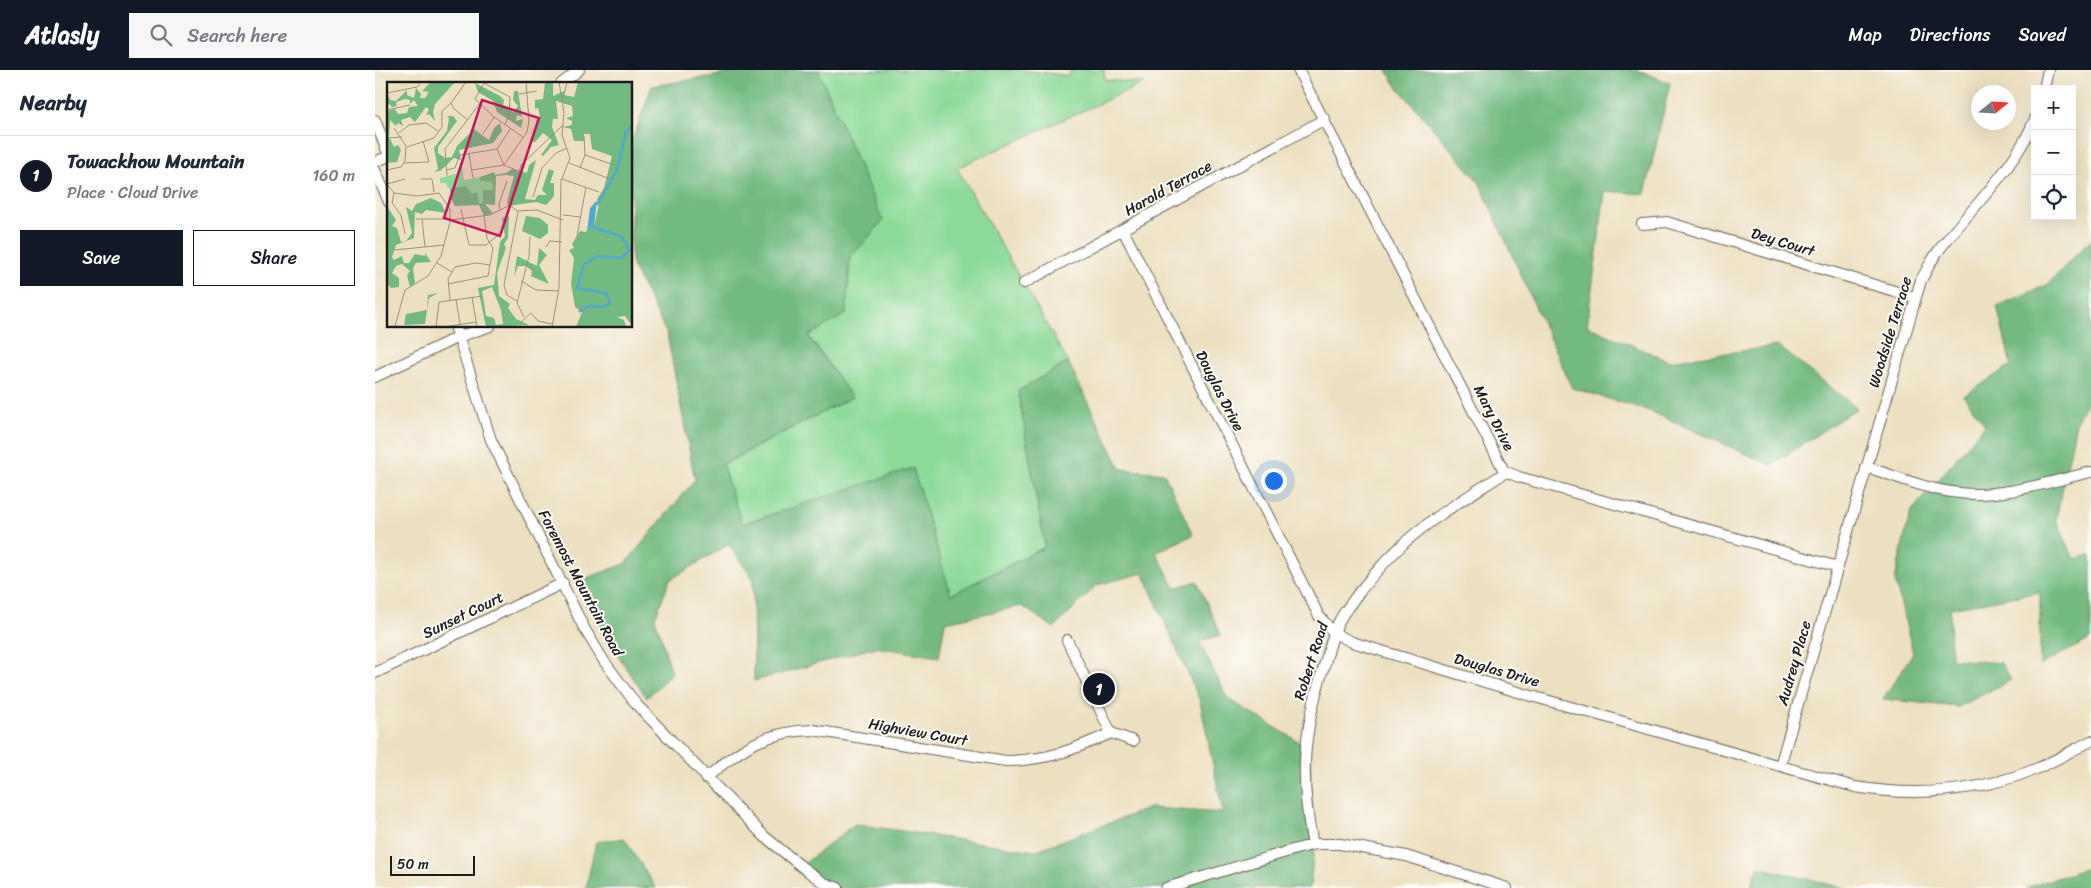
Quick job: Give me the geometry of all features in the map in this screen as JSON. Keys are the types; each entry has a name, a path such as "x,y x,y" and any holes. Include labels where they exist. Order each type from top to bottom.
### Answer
{"street":[{"path":"564,82 579,70"},
{"name":"Mary Drive","path":"1298,70 1325,119 1505,472 1837,568"},
{"path":"2045,85 2048,70"},
{"name":"Harold Terrace","path":"1024,283 1325,119"},
{"path":"375,120 387,151"},
{"name":"Woodside Terrace","path":"1837,568 1914,298 1921,280 1938,252 1997,181 2016,154 2031,126"},
{"path":"375,162 387,157"},
{"path":"375,170 387,197"},
{"name":"Dey Court","path":"1642,224 1667,222 1914,298"},
{"name":"Douglas Drive","path":"1123,230 1319,616 1334,633 1352,642 1389,654 1780,766 1871,790 1922,792 1953,790 2011,778 2037,768 2091,741"},
{"name":"Foremost Mountain Road","path":"456,328 491,440 584,628 603,661 621,686 706,778 764,836 819,884 838,888"},
{"path":"375,377 458,337 484,328"},
{"path":"1866,467 1941,491 1972,494 2011,490 2091,472"},
{"name":"Robert Road","path":"1313,845 1305,796 1303,765 1305,746 1313,701 1334,633 1345,610 1403,544 1427,525 1505,472"},
{"name":"Audrey Place","path":"1780,766 1837,568"},
{"name":"Sunset Court","path":"375,673 563,583"},
{"path":"1067,640 1111,733 1133,741"},
{"name":"Highview Court","path":"706,778 732,755 746,746 767,737 797,730 813,730 1006,761 1053,757 1111,733"},
{"path":"1166,888 1313,845 1340,844 1406,856 1507,888"}],"green space":[{"path":"741,70 818,70 883,221 850,258 846,314 808,336 852,397 722,464 742,524 913,468 951,595 1045,547 1018,391 1068,362 1121,469 1164,473 1193,535 1156,552 1175,588 1197,581 1221,635 1199,641 1227,698 1309,748 1314,846 1310,888 828,888 800,867 855,824 1034,851 1150,808 1223,813 1200,701 1143,573 1097,585 1054,628 1022,606 945,622 939,657 876,647 754,681 753,580 729,544 670,580 655,618 672,673 647,698 611,645 576,582 625,564 695,480 667,334 633,267 633,137 652,86 739,72"},
{"path":"818,70 1023,70 1069,76 1071,70 1104,70 1105,80 1144,83 957,168 1068,362 1018,391 1045,547 950,595 913,469 742,524 722,465 852,397 808,335 846,314 850,258 882,221"},
{"path":"1387,70 1638,70 1670,83 1645,194 1605,191 1587,326 1669,361 1778,346 1857,408 1771,465 1650,411 1572,388 1479,182 1395,84"},
{"path":"2091,239 2091,391 2076,423 2056,519 2074,559 2091,555 2091,639 2040,665 2040,592 1950,608 1951,659 2001,663 2011,680 1958,707 1883,699 1913,653 1895,580 1910,513 1985,425 1964,396 2011,365 1997,306 2047,285"},
{"path":"624,838 656,888 586,888 596,842"},
{"path":"1758,867 1845,888 1751,888"},
{"path":"2091,867 2091,888 2025,888"}],"place":[{"name":"Towackhow Mountain","path":"1099,689"}]}
